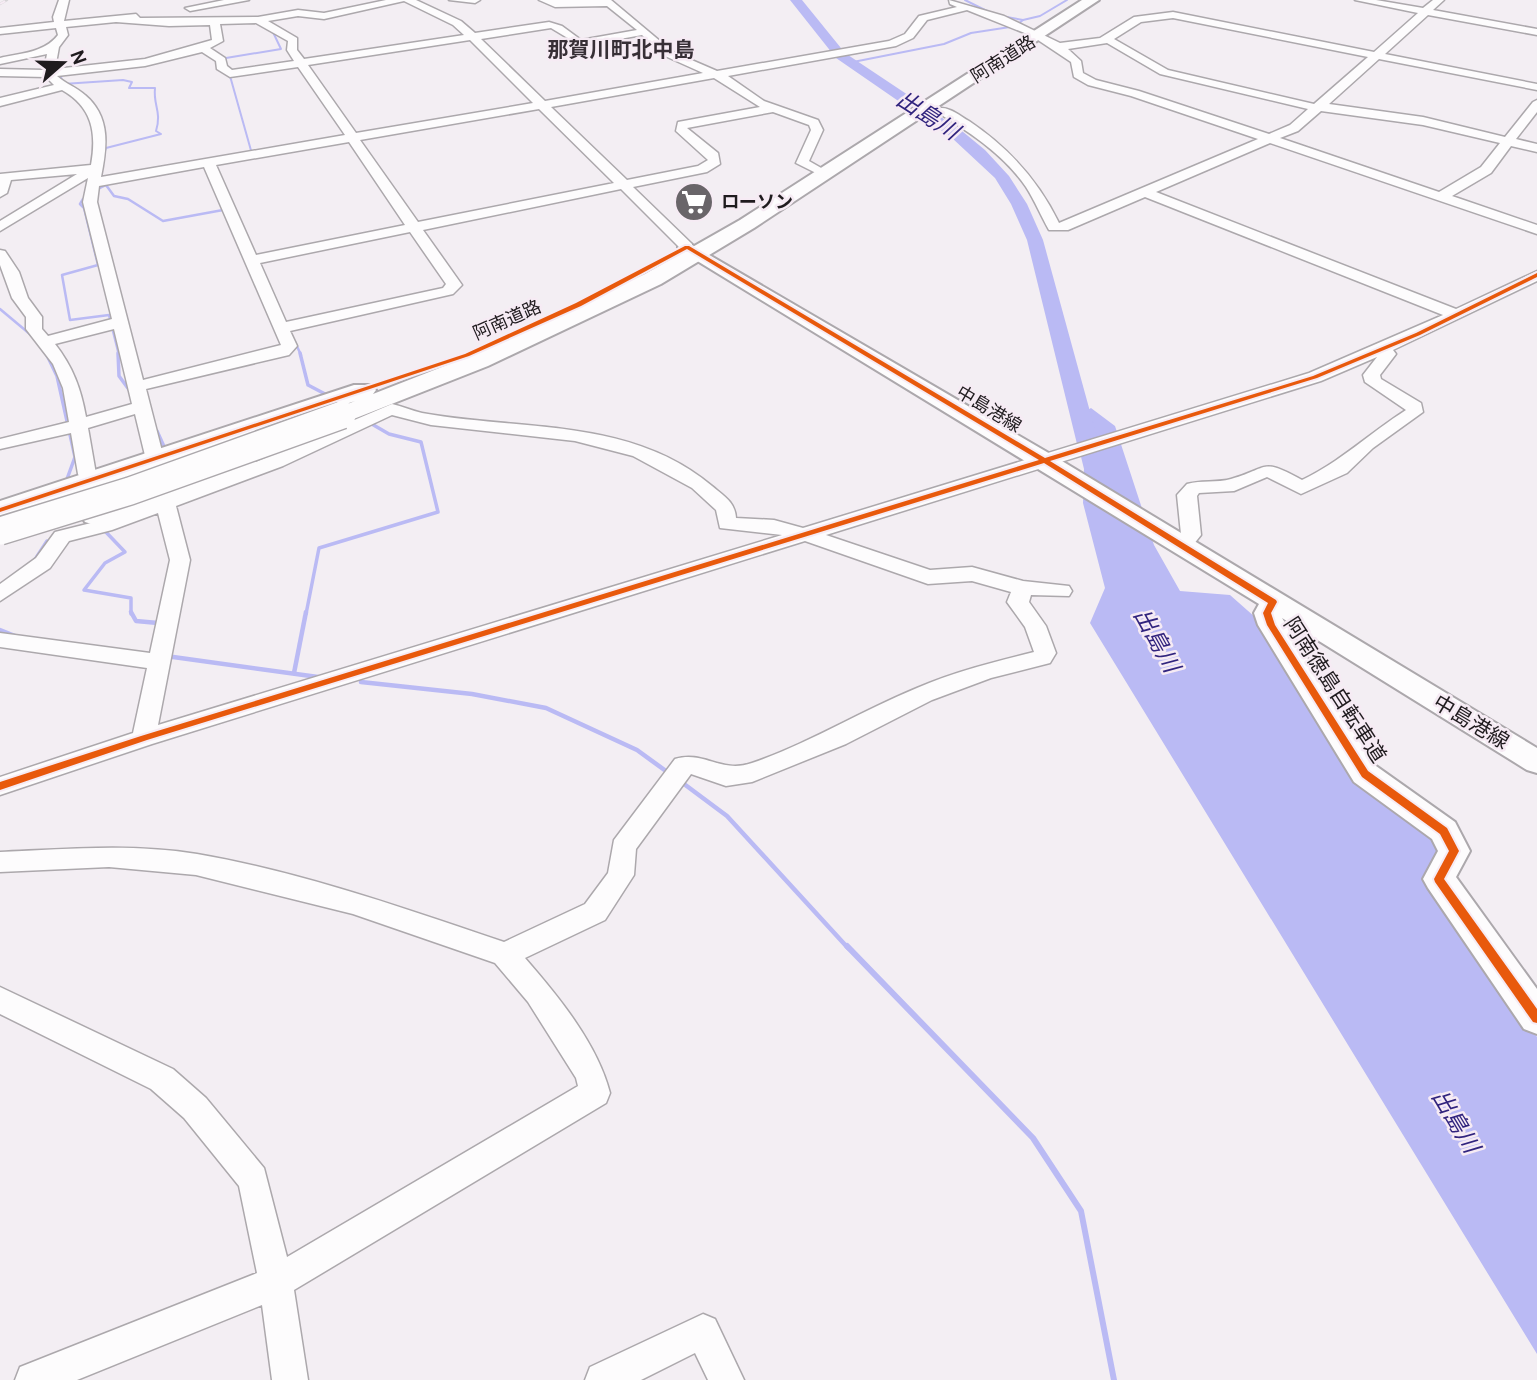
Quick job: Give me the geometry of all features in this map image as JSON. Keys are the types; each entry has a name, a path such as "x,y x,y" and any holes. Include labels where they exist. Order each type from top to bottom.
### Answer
{"highway":[{"name":"阿南道路","path":"693,250 816,169 905,117 936,103 1081,0"},
{"name":"阿南道路","path":"1033,35 1092,0"},
{"name":"阿南道路","path":"0,531 130,491 473,358 693,250 905,117"},
{"path":"0,510 473,358"},
{"path":"0,544 166,499 363,415 473,358"},
{"name":"阿南道路","path":"0,522 338,412"}],"main road":[{"name":"中島港線","path":"693,250 1044,460 1077,483 1537,762"},
{"name":"阿南徳島自転車道","path":"1273,602 1267,613 1272,625 1365,774 1444,831 1454,851 1439,879 1537,1018"}],"street":[{"path":"49,73 57,43 63,35 58,17 64,0"},
{"path":"13,44 8,31 120,20 244,0"},
{"path":"120,20 169,23 258,20 298,13 324,16 400,0"},
{"path":"408,0 457,23 472,36 693,250"},
{"path":"454,0 475,0"},
{"path":"544,0 555,4 606,2 669,54 745,89 752,99 817,126 803,163 816,169"},
{"path":"947,0 988,13 1057,47 1076,61 1078,75 1084,80 1135,93 1537,230"},
{"path":"1360,0 1537,32"},
{"path":"936,103 974,128 1018,166 1034,186 1055,227 1072,224 1294,128 1439,0"},
{"path":"988,13 995,11 998,2"},
{"path":"1155,4 1177,12 1173,15"},
{"path":"0,192 3,174 93,175 208,163 851,52 902,40 923,18 967,7"},
{"path":"1057,47 1107,39 1138,19 1173,15 1537,87"},
{"path":"258,20 293,40 291,47 454,285 448,290 285,327"},
{"path":"0,72 6,75 49,73 151,61 203,48 220,38 214,21"},
{"path":"203,48 222,60 221,67 230,74 550,25 581,43 644,32"},
{"path":"1107,39 1164,72 1318,107 1423,121 1537,148"},
{"path":"0,61 57,43"},
{"path":"49,73 60,87 85,100 101,123 102,145 93,175 90,202 114,324 138,386 137,408 155,458 180,560 145,738"},
{"path":"0,102 60,87"},
{"path":"1441,197 1481,175 1537,104"},
{"path":"255,259 702,169 715,161 680,128 682,125 776,108"},
{"path":"138,386 283,352 289,346 285,327 255,259 208,163"},
{"path":"2,223 93,175"},
{"path":"1145,192 1456,315"},
{"path":"0,254 12,272 20,298 34,317 34,329 61,363 72,388 71,428 87,474"},
{"path":"0,786 145,738 1315,377 1384,349 1537,275"},
{"path":"45,342 114,324"},
{"path":"1182,546 1191,535 1187,495 1194,488 1234,485 1264,471 1271,471 1301,488 1340,469 1367,444 1414,412 1415,407 1409,401 1373,382 1371,375 1388,354 1384,349"},
{"path":"0,444 71,428 137,408"},
{"path":"209,482 276,462 392,410 428,422 467,423 614,442 678,468 726,508 727,524 774,526 836,544 928,577 972,574 1023,588 1062,591"},
{"path":"0,594 43,563 62,536 100,528 166,499"},
{"path":"505,954 594,912 621,875 623,847 677,773 691,764 726,777 752,772 838,738 924,694 986,672 1042,658 1045,653 1035,626 1018,602 1023,588"},
{"path":"0,640 159,658"},
{"path":"0,862 109,857 196,864 353,903 505,954 538,993 590,1073 595,1093 276,1282 33,1380"},
{"path":"0,1000 163,1079 195,1108 253,1179 276,1282 290,1380"},
{"path":"603,1380 703,1331 726,1380"}],"water":[{"path":"1091,408 1115,426 1154,545 1180,591 1230,595 1264,625 1345,766 1442,847 1430,878 1537,1037 1537,1354 1090,623 1105,588 1083,503 1084,469 1072,420"}],"waterway":[{"name":"出島川","path":"796,0 840,56 957,134 980,153 1001,176 1019,204 1035,240 1089,448"},
{"path":"965,0 989,12"},
{"path":"1023,20 1040,16 1067,0"},
{"path":"1001,16 1023,20"},
{"path":"1018,24 1023,20"},
{"path":"65,27 117,21"},
{"path":"848,63 944,44 971,33 1010,27"},
{"path":"225,65 226,58 281,49 271,28"},
{"path":"55,75 61,77 63,84 123,80 132,82 129,88 155,88 158,118 156,131 161,134 106,148 104,154"},
{"path":"230,76 252,154"},
{"path":"96,190 106,185 114,196 128,199 163,221 223,210"},
{"path":"83,199 80,204 84,208 98,265 62,275 70,320 109,315 119,355"},
{"path":"0,309 31,335"},
{"path":"295,342 301,355"},
{"path":"46,353 57,376 75,457 67,479"},
{"path":"118,353 119,376 130,391"},
{"path":"300,353 308,385 327,395"},
{"path":"306,614 319,548 438,512 421,442 389,434 370,423"},
{"path":"157,431 166,451"},
{"path":"103,529 125,552 105,563 84,590 131,598 131,612"},
{"path":"34,561 47,541"},
{"path":"131,612 136,621 158,623"},
{"path":"294,673 306,612"},
{"path":"0,630 15,636"},
{"path":"166,656 318,677"},
{"path":"361,682 472,694 546,708 637,750 670,774"},
{"path":"680,781 727,816 848,948"},
{"path":"847,946 1033,1138 1081,1211 1114,1380"}],"railway":[{"path":"0,4 7,0"}],"cycle path":[{"path":"0,510 467,355 578,304 687,247 1044,460 1273,602 1267,613 1271,625 1365,774 1444,831 1454,851 1439,879 1537,1018"},
{"path":"0,786 144,738 1315,377 1418,334 1537,275"}],"place":[{"name":"ローソン","path":"694,202"}],"district":[{"name":"那賀川町北中島","path":"621,50"}]}
